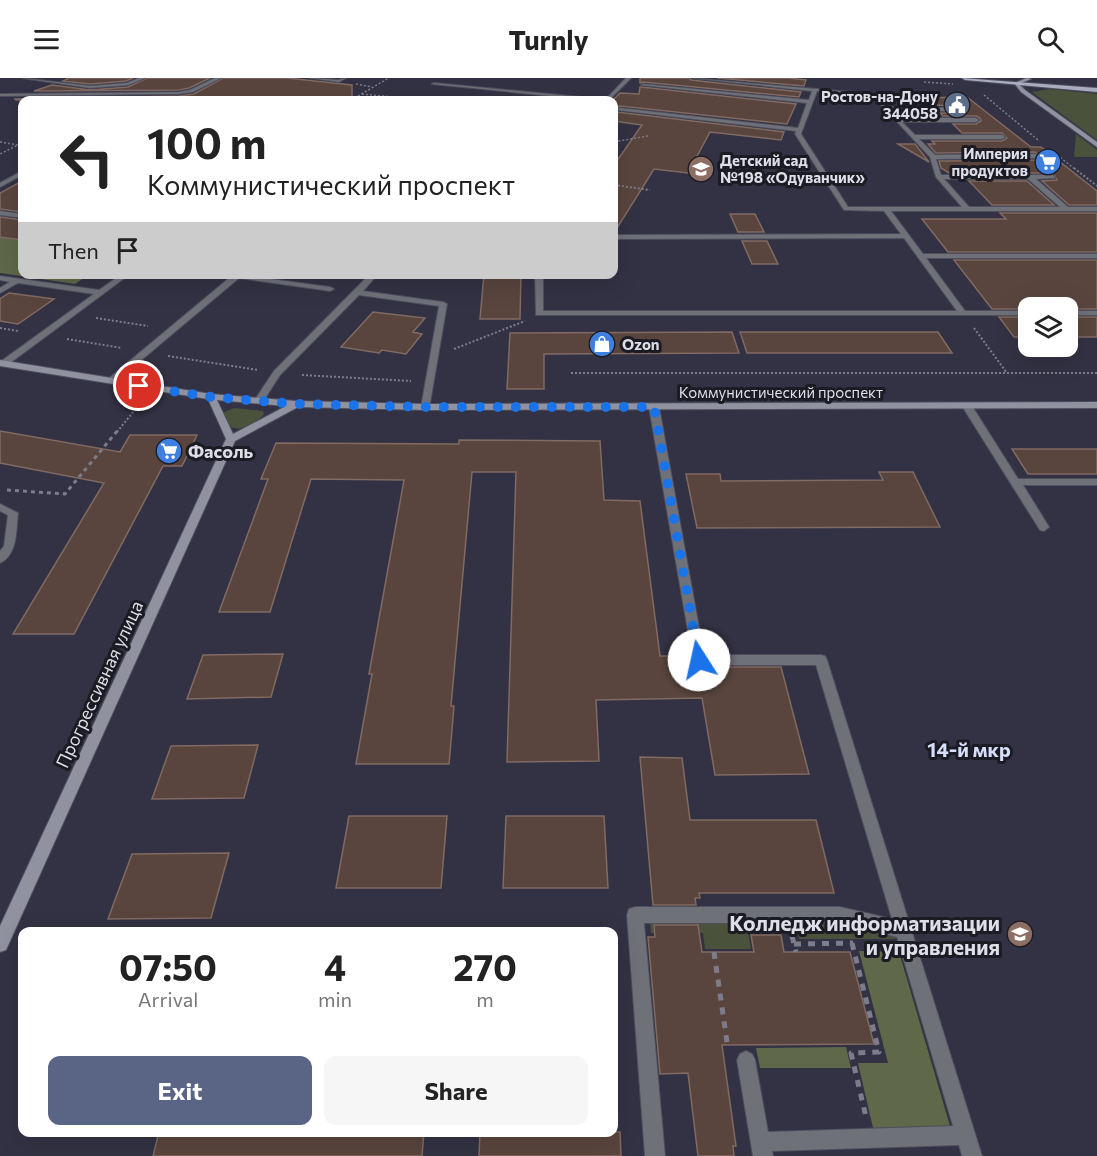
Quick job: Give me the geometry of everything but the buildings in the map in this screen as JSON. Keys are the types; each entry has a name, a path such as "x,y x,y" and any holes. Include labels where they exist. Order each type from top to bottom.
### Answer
{"main road":[{"path":"965,78 1014,80 1097,90"},
{"path":"1014,80 1029,79 1097,86"},
{"path":"1014,80 1023,91 1097,145"},
{"name":"Коммунистический проспект","path":"1,363 211,397 296,404 426,407 1097,405"},
{"path":"211,397 231,439 296,404"},
{"name":"Прогрессивная улица","path":"0,944 231,439"}],"lane":[{"path":"24,78 90,87 128,84 143,78"},
{"path":"0,95 186,93 219,78"},
{"path":"312,78 339,81 344,78"},
{"path":"612,96 629,78"},
{"path":"654,86 661,78"},
{"path":"693,78 874,95 916,95"},
{"path":"434,84 560,96"},
{"path":"643,85 810,102"},
{"path":"0,88 50,94"},
{"path":"815,90 798,135 846,209 1097,209"},
{"path":"874,95 933,157 939,177 967,209"},
{"path":"887,109 964,109"},
{"path":"620,110 800,130"},
{"path":"897,120 976,120"},
{"path":"914,137 1002,137"},
{"path":"933,157 1035,156"},
{"path":"0,184 18,175"},
{"path":"939,177 1053,177"},
{"path":"1030,177 1066,209"},
{"path":"886,209 963,313"},
{"path":"0,213 18,215"},
{"path":"618,237 906,236"},
{"path":"921,256 1097,256"},
{"path":"0,278 101,293"},
{"path":"1,363 120,279"},
{"path":"111,381 233,279"},
{"path":"258,279 330,289"},
{"path":"259,401 277,373 370,279"},
{"path":"538,279 538,313 1018,313"},
{"path":"0,291 16,281"},
{"path":"356,292 443,304 426,407"},
{"path":"1078,313 1097,313"},
{"path":"967,406 1044,527"},
{"path":"654,407 699,660 821,660 972,1156"},
{"path":"1016,482 1097,482"},
{"path":"0,507 13,513 9,546 0,559"},
{"path":"655,1156 635,915 840,915 903,930"},
{"path":"746,1060 761,1149 872,1139 965,1135"}],"path":[{"path":"358,96 389,78"},
{"path":"979,79 978,87 987,99 1042,142"},
{"path":"362,94 383,96"},
{"path":"618,142 648,135"},
{"path":"0,142 18,145 0,154"},
{"path":"1051,150 1097,186"},
{"path":"618,186 650,190"},
{"path":"435,356 516,327 538,313"},
{"path":"963,313 1008,373"},
{"path":"72,314 172,330"},
{"path":"277,373 430,382"},
{"path":"571,373 1097,373"},
{"path":"0,489 65,494 132,412"},
{"path":"852,943 879,1052 851,1053 872,1139"},
{"path":"794,944 863,943"},
{"path":"714,952 730,1058 746,1060"}],"green space":[{"path":"1050,89 1097,94 1097,140 1032,92"},
{"path":"1076,134 1097,150 1097,157 1074,157"},
{"path":"0,237 18,239 18,276 0,273"},
{"path":"41,279 82,279 75,284"},
{"path":"234,408 263,411 264,414 248,426 234,428 227,423 222,413"},
{"path":"746,921 751,949 705,949 703,933 651,933 650,922"},
{"path":"795,921 839,921 894,934 896,939 799,939"},
{"path":"859,951 899,952 950,1126 873,1128 858,1063 888,1063"},
{"path":"846,1047 851,1068 760,1068 756,1048"}],"place":[{"name":"Ростов-на-Дону 344058","path":"957,105"},
{"name":"Империя продуктов","path":"1048,162"},
{"name":"Детский сад №198 «Одуванчик»","path":"701,169"},
{"name":"Ozon","path":"602,344"},
{"name":"Фасоль","path":"169,451"},
{"name":"Колледж информатизации и управления","path":"1020,934"}],"district":[{"name":"14-й мкр","path":"969,749"}],"route":[{"path":"139,386 211,397 296,404 426,407 654,407 699,660"}]}
